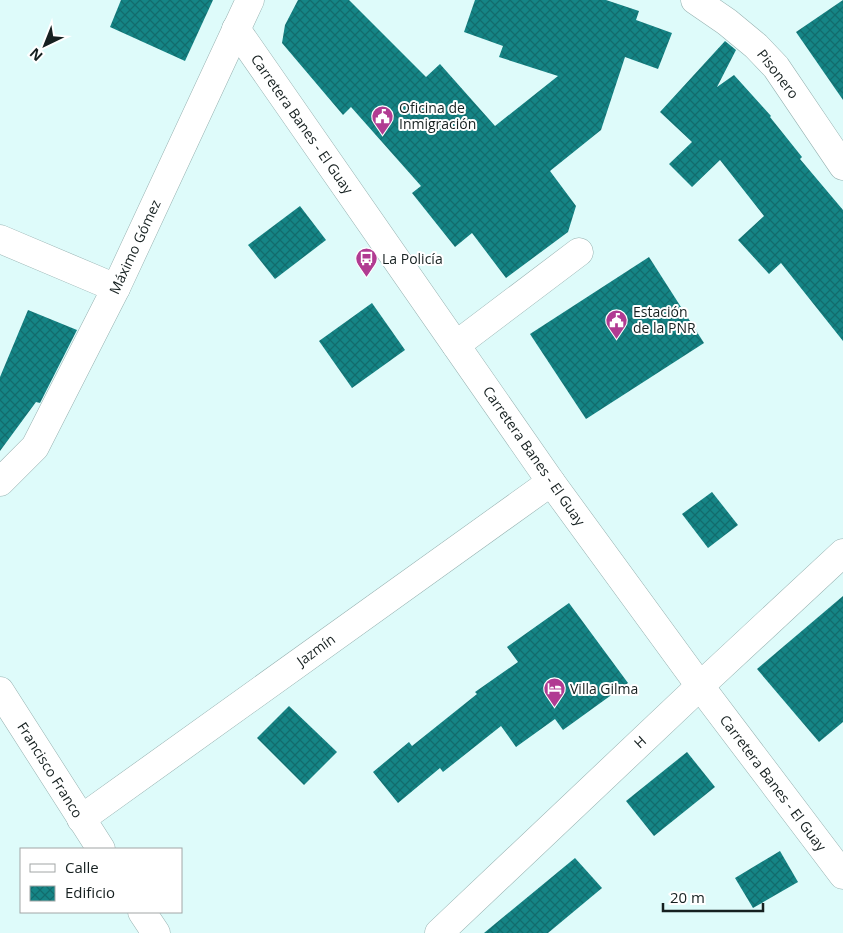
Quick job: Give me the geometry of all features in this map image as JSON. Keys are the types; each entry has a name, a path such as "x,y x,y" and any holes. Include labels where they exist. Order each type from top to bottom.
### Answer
{"main road":[{"name":"Máximo Gómez","path":"0,482 35,447 116,288 250,0"},
{"name":"Pisonero","path":"695,0 727,22 756,46 776,67 843,166"},
{"name":"Carretera Banes - El Guay","path":"236,29 551,482 700,686 843,875"},
{"path":"0,239 116,288"},
{"path":"456,345 579,252"},
{"name":"Jazmín","path":"81,819 551,482"},
{"name":"H","path":"439,933 843,553"},
{"name":"Francisco Franco","path":"0,691 100,848"},
{"path":"143,913 156,933"}],"building":[{"path":"121,0 213,0 185,61 110,27"},
{"path":"298,0 349,0 426,77 440,64 495,126 558,76 499,57 503,46 464,32 475,0 606,0 639,11 636,20 672,33 658,69 625,57 601,130 550,171 576,206 568,232 506,278 472,233 455,247 412,193 421,186 351,107 343,115 282,43 285,25"},
{"path":"843,0 843,100 796,32"},
{"path":"725,41 736,50 717,87 734,75 771,116 802,157 800,159 843,210 843,341 781,263 769,274 738,240 764,216 720,160 692,187 669,164 692,142 660,112"},
{"path":"300,206 326,240 275,279 248,245"},
{"name":"Estación de la PNR","path":"649,257 704,343 586,419 530,334"},
{"path":"372,303 405,350 352,388 319,341"},
{"path":"28,310 77,330 40,403 36,402 0,451 0,377"},
{"path":"712,492 738,525 708,548 682,514"},
{"path":"843,596 843,722 819,742 757,669"},
{"path":"569,603 628,683 563,730 555,719 516,747 501,726 443,772 440,768 398,803 373,772 409,742 412,746 477,694 475,692 518,662 507,647"},
{"path":"289,706 337,752 304,785 257,738"},
{"path":"687,752 715,787 654,836 626,801"},
{"path":"780,851 798,882 753,908 735,878"},
{"path":"575,858 602,888 548,933 484,933"}],"place":[{"name":"Oficina de Inmigración","path":"383,135"},
{"name":"La Policía","path":"366,278"},
{"name":"Estación de la PNR","path":"617,339"},
{"name":"Villa Gilma","path":"554,708"}]}
